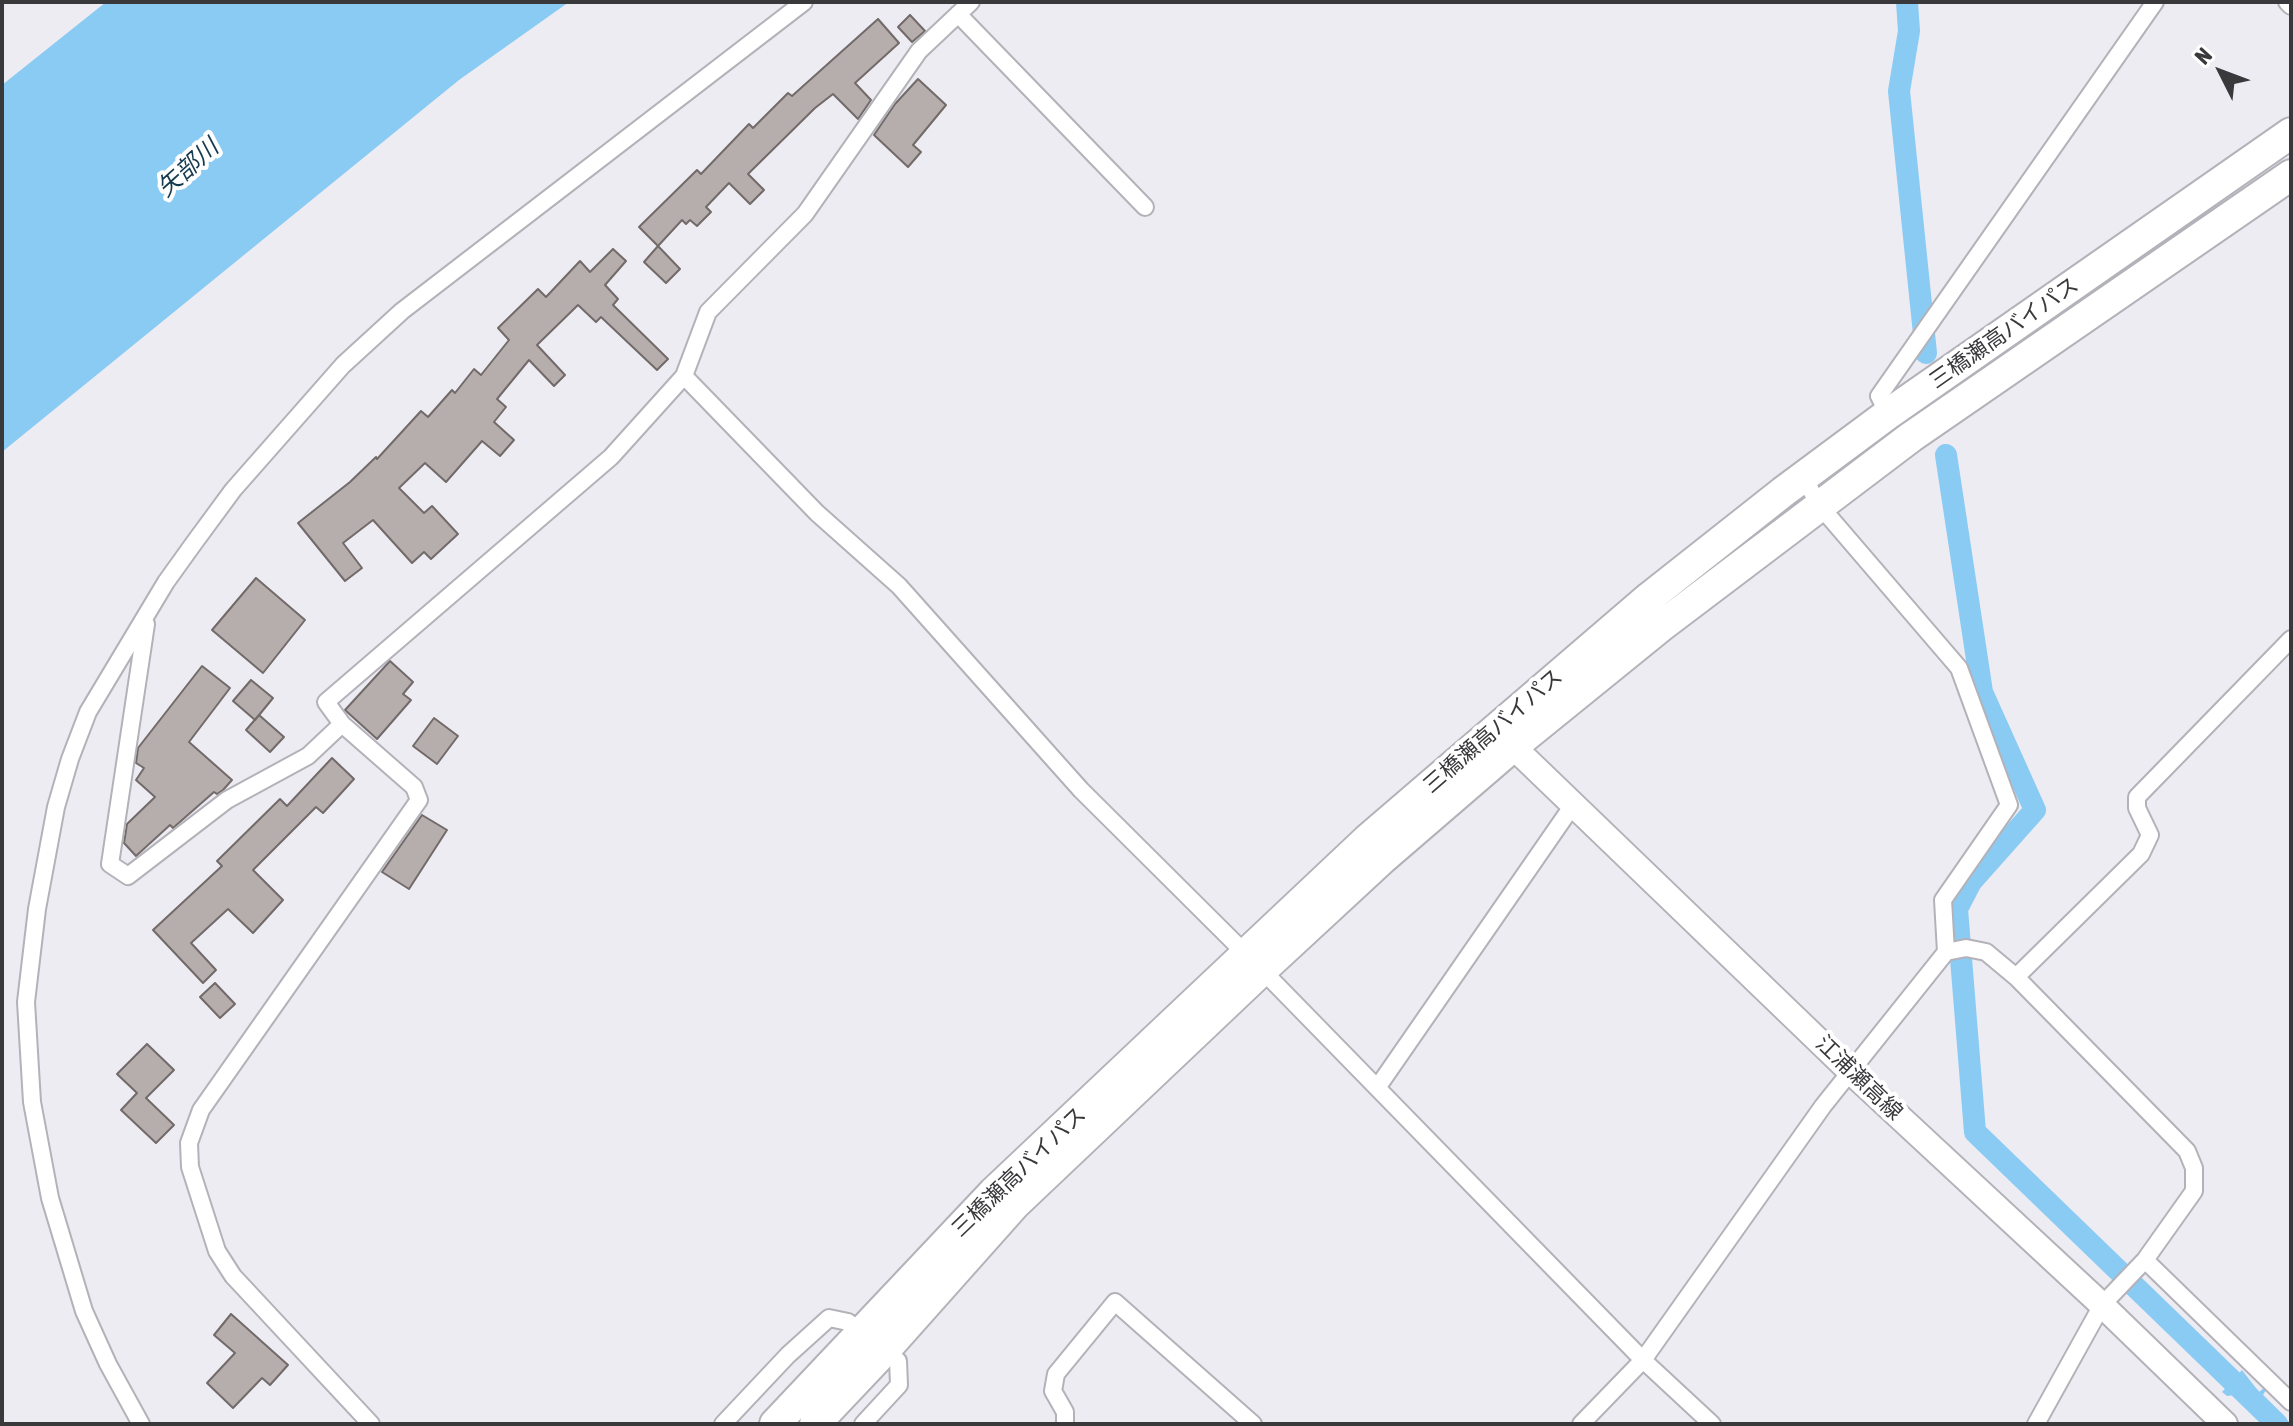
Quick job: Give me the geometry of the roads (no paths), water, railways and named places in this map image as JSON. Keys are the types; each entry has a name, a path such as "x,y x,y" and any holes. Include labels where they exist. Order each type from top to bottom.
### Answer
{"highway":[{"name":"三橋瀬高バイパス","path":"1504,738 1650,597 1803,477 1888,414 2291,133"},
{"name":"三橋瀬高バイパス","path":"775,1424 875,1341 1015,1204 1253,962 1367,840 1660,627 1911,437 2291,175"},
{"name":"三橋瀬高バイパス","path":"815,1424 875,1341"}],"main road":[{"name":"江浦瀬高線","path":"1504,738 1851,1072 2225,1424"}],"street":[{"path":"141,1424 108,1364 84,1311 50,1198 32,1102 26,1002 37,909 56,807 70,759 98,694 166,582 233,490 352,356 402,311 804,2"},
{"path":"371,1424 233,1276 217,1251 190,1167 189,1143 201,1110 419,800 414,787 342,724 326,702 611,457 684,376 708,312 805,214 919,51 971,2"},
{"path":"1888,414 1879,396 2155,2"},
{"path":"958,14 1145,207"},
{"path":"684,376 817,513 899,586 1081,790 1643,1360 1712,1424"},
{"path":"1803,477 1820,506 1959,668 2009,805 1943,900 1946,952"},
{"path":"146,618 110,864 128,876 227,800 308,756 342,724"},
{"path":"2016,977 2141,854 2150,835 2137,808 2137,797 2288,646 2291,639"},
{"path":"1377,1088 1573,805"},
{"path":"1581,1424 1643,1360 1823,1106 1946,952 1966,948 1986,952 2016,977 2187,1151 2194,1168 2194,1191 2145,1260 2102,1305 2036,1424"},
{"path":"2145,1260 2291,1402"},
{"path":"1065,1424 1065,1412 1053,1391 1056,1374 1115,1302 1253,1424"},
{"path":"723,1424 788,1355 829,1318 848,1322 898,1361 899,1385 863,1424"}],"water":[{"name":"矢部川","path":"106,2 569,2 459,80 2,452 2,85"},
{"path":"2242,1370 2259,1392 2264,1388 2266,1390 2263,1395 2291,1424 2264,1424 2234,1395 2227,1396 2222,1392"}],"waterway":[{"path":"1907,2 1909,31 1899,91 1926,353"},
{"path":"1946,455 1982,692 2035,810 1971,882 1957,909 1975,1132 2277,1424"}]}
